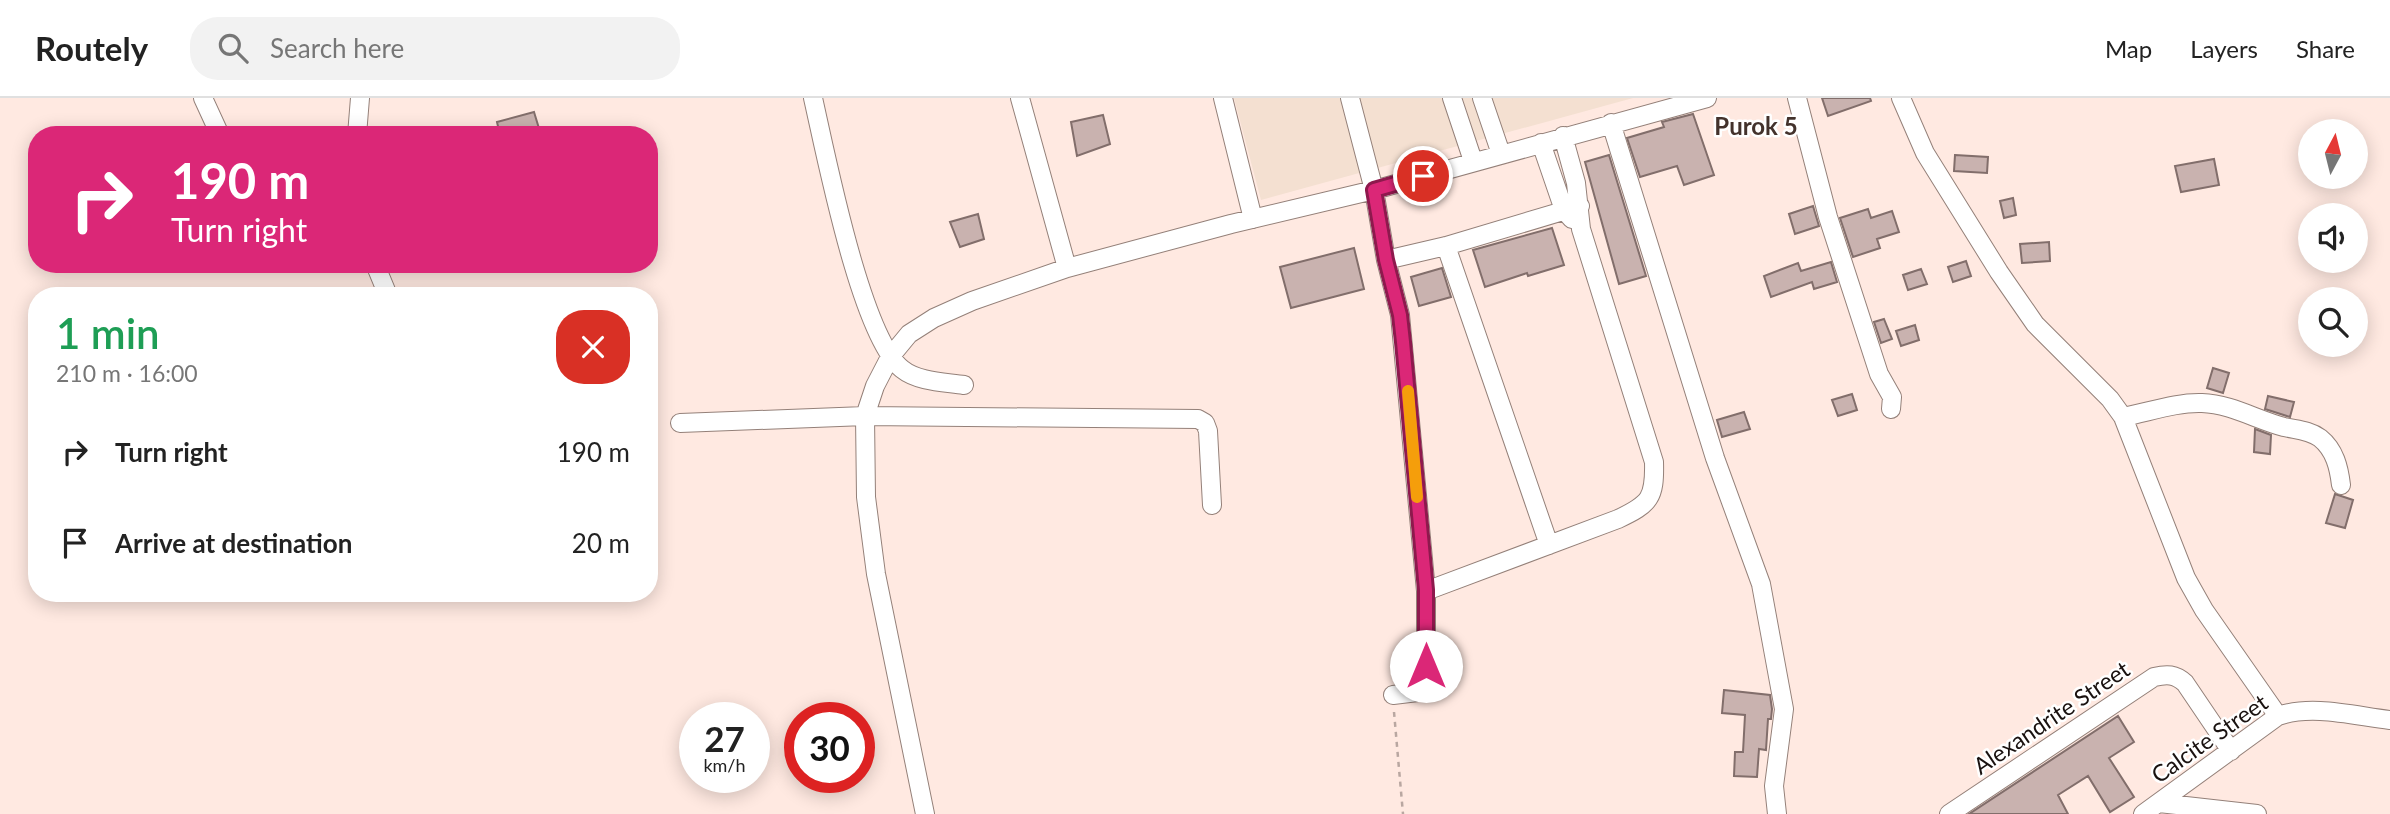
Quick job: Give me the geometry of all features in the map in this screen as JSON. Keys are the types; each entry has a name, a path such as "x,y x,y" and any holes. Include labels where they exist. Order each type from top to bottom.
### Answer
{"street":[{"path":"203,98 216,126"},
{"path":"358,126 360,98"},
{"path":"813,98 852,261 864,298 890,357 903,370 914,376 964,386"},
{"path":"1020,98 1067,268"},
{"path":"1223,98 1253,219"},
{"path":"1350,98 1374,190 1386,260 1400,315 1426,590 1426,691 1393,695"},
{"path":"1452,98 1473,161"},
{"path":"925,814 876,574 866,496 865,416 874,386 890,357 909,334 934,318 972,301 1067,268 1374,190 1707,98"},
{"path":"1797,98 1828,217 1879,374 1892,397 1891,409"},
{"path":"1900,98 1925,153 1999,272 2035,324 2110,399 2123,417 2186,578 2204,610 2278,716"},
{"path":"1460,117 1484,103 1501,153"},
{"path":"1611,123 1715,458 1761,584 1784,709 1774,786 1777,814"},
{"path":"1563,136 1576,183 1572,208"},
{"path":"1426,590 1639,509 1651,496 1654,462 1581,229 1541,143"},
{"path":"1386,260 1446,246 1572,208"},
{"path":"1446,246 1549,545"},
{"path":"2123,417 2180,405 2210,403 2285,427 2304,430 2322,439 2331,452 2339,465 2341,485"},
{"path":"680,423 865,416 1198,419 1205,423 1208,431 1212,505"},
{"name":"Alexandrite Street","path":"1950,814 2154,677 2178,677 2185,683 2231,751"},
{"name":"Calcite Street","path":"2143,814 2278,716 2307,711 2390,720"},
{"path":"2160,803 2257,814"}],"path":[{"path":"1393,695 1403,814"}],"shaded area":[{"path":"1234,98 1633,98 1261,200"}],"building":[{"path":"1822,98 1870,98 1871,101 1828,116"},
{"path":"534,112 538,126 498,126 497,122"},
{"path":"1693,114 1714,175 1684,185 1677,166 1640,177 1627,138 1664,127 1662,122"},
{"path":"1103,115 1110,144 1077,156 1071,122"},
{"path":"1609,155 1646,276 1619,284 1585,162"},
{"path":"1955,155 1988,157 1987,173 1954,171"},
{"path":"2214,159 2219,185 2181,192 2175,166"},
{"path":"2013,198 2016,215 2004,218 2000,201"},
{"path":"1813,206 1819,226 1795,234 1789,214"},
{"path":"1868,209 1871,218 1892,211 1899,232 1877,239 1880,248 1853,257 1840,218"},
{"path":"978,214 984,239 960,247 950,222"},
{"path":"1552,228 1564,265 1528,276 1527,273 1485,287 1473,250"},
{"path":"2049,242 2050,261 2022,263 2020,244"},
{"path":"1354,248 1364,289 1291,308 1280,267"},
{"path":"1966,261 1971,276 1953,282 1948,267"},
{"path":"1831,262 1837,282 1814,289 1812,282 1771,297 1764,276 1798,263 1801,271"},
{"path":"1442,268 1451,297 1419,306 1411,277"},
{"path":"1921,269 1927,284 1908,290 1903,275"},
{"path":"1884,319 1892,339 1881,343 1874,322"},
{"path":"1915,325 1919,340 1901,346 1896,331"},
{"path":"2213,368 2229,373 2223,393 2207,388"},
{"path":"1852,394 1857,410 1838,416 1832,400"},
{"path":"2268,396 2294,402 2290,417 2265,409"},
{"path":"1744,412 1750,429 1722,437 1717,420"},
{"path":"2255,429 2271,435 2270,454 2254,452"},
{"path":"2335,494 2353,500 2345,528 2326,523"},
{"path":"1724,690 1770,695 1771,719 1768,719 1766,750 1759,749 1757,777 1734,776 1735,752 1743,752 1745,715 1722,713"},
{"path":"2118,716 2134,742 2109,758 2134,797 2110,812 2088,776 2058,795 2068,814 1969,814"}],"slow traffic":[{"path":"1408,391 1417,497"}],"district":[{"name":"Purok 5","path":"1756,125"}],"route":[{"path":"1423,176 1374,190 1386,260 1400,315 1403,342 1426,590 1426,666"}]}
